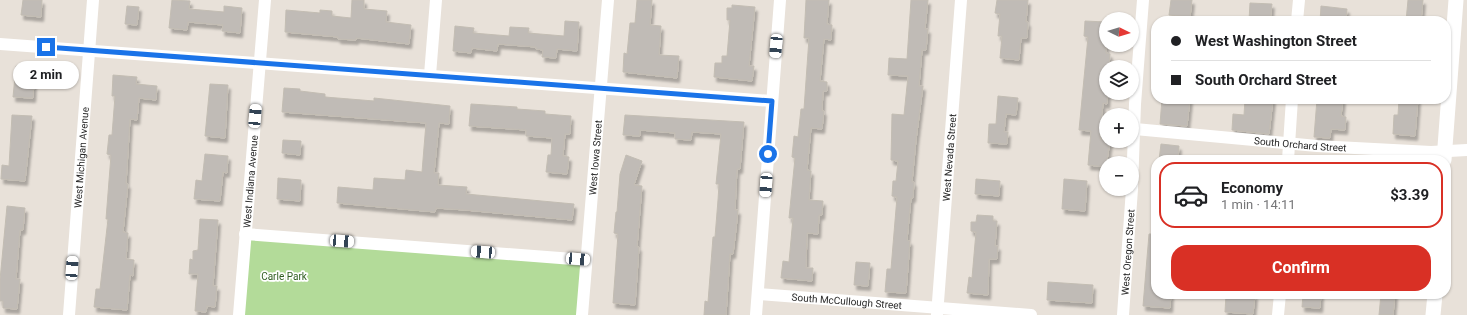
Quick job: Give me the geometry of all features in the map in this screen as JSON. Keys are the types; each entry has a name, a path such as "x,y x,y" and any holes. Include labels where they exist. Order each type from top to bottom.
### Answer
{"street":[{"name":"West Michigan Avenue","path":"69,315 93,0"},
{"name":"West Indiana Avenue","path":"239,315 265,0"},
{"path":"430,75 436,0"},
{"name":"West Iowa Street","path":"582,315 608,0"},
{"path":"756,315 780,0"},
{"name":"West Nevada Street","path":"937,311 961,0"},
{"name":"West Oregon Street","path":"1136,108 1143,0"},
{"path":"1297,16 1299,0"},
{"path":"1451,70 1456,0"},
{"path":"0,44 600,87 772,101"},
{"path":"1288,155 1292,104"},
{"path":"1445,155 1449,104"},
{"name":"South Orchard Street","path":"1139,129 1445,155 1467,150"},
{"name":"West Oregon Street","path":"1123,315 1131,196"},
{"path":"245,234 586,260"},
{"name":"South McCullough Street","path":"758,294 937,311 1031,315"},
{"path":"1278,315 1280,299"},
{"path":"1433,315 1435,299"}],"green space":[{"name":"Carle Park","path":"245,234 586,260 581,315 239,315"}],"building":[{"path":"23,0 42,0 41,17 21,15"},
{"path":"172,0 190,1 189,9 224,12 224,6 242,8 240,33 222,31 223,25 188,22 187,30 169,28"},
{"path":"352,0 364,0 364,9 387,11 386,22 411,25 409,44 356,38 356,40 338,39 338,37 285,32 286,10 320,13 320,10 332,11 332,16 351,18"},
{"path":"637,0 652,0 650,25 661,26 659,55 679,56 677,78 623,72 624,53 627,54 630,23 635,23"},
{"path":"806,0 829,0 827,24 832,25 831,40 824,39 820,81 827,82 827,91 823,91 822,111 824,111 822,129 811,128 807,170 811,171 809,200 823,201 822,215 819,215 818,234 807,233 806,268 813,268 812,281 781,278 783,261 789,262 793,218 789,218 795,158 792,157 794,136 798,137 801,109 804,109 809,38 804,38"},
{"path":"911,0 928,0 925,29 928,29 926,50 922,50 919,86 923,86 912,182 914,182 913,198 911,198 907,240 910,241 906,293 885,292 887,269 891,269 897,197 892,196 893,181 896,181 898,161 891,160 892,114 904,115 908,76 888,75 889,58 907,59"},
{"path":"997,0 1028,0 1026,22 1028,22 1027,38 1021,38 1019,60 1000,58 1002,36 998,36 1000,14 995,13"},
{"path":"1171,0 1192,0 1190,16 1169,15"},
{"path":"1408,0 1423,0 1421,16 1406,16"},
{"path":"1250,3 1272,4 1271,16 1249,16"},
{"path":"732,5 755,7 749,66 754,66 752,81 714,77 715,63 722,63 722,56 727,56 730,20 727,20 727,8 732,8"},
{"path":"127,6 139,7 137,25 125,24"},
{"path":"1321,6 1347,9 1346,16 1320,16"},
{"path":"565,21 579,22 577,51 557,49 556,58 542,57 543,50 536,49 536,47 498,44 497,51 472,48 471,53 453,51 455,26 474,28 473,33 509,36 510,27 529,28 528,33 564,36"},
{"path":"1085,21 1099,22 1099,52 1106,52 1110,54 1110,60 1099,60 1099,100 1107,100 1107,104 1103,103 1103,108 1099,108 1099,148 1109,148 1108,156 1099,156 1099,166 1088,165 1091,131 1079,130 1088,37 1084,36"},
{"path":"16,66 35,68 33,98 13,97"},
{"path":"113,75 137,77 136,84 157,86 156,100 139,98 137,120 130,119 126,184 128,184 123,232 128,233 126,259 134,260 133,276 130,275 127,310 94,307 96,289 100,289 108,219 106,219 111,155 107,154 109,135 112,135 115,96 112,96"},
{"path":"210,84 228,85 225,138 205,136"},
{"path":"284,88 300,89 300,91 325,94 325,97 374,101 374,98 450,106 449,124 439,123 434,173 439,173 438,185 467,187 466,194 574,204 572,220 465,210 436,208 435,212 337,203 338,187 373,190 374,178 405,180 406,170 422,172 426,123 282,112"},
{"path":"998,96 1018,98 1016,115 1006,114 1004,132 1008,132 1007,144 988,143 989,124 996,124"},
{"path":"471,104 517,107 517,109 545,111 545,114 571,116 570,134 565,134 563,156 569,157 567,174 546,172 548,155 551,155 552,138 526,136 526,130 469,126"},
{"path":"1162,104 1189,104 1187,126 1160,124"},
{"path":"1245,104 1272,104 1269,134 1232,130 1233,114 1244,115"},
{"path":"1317,104 1342,104 1341,116 1346,117 1345,130 1331,129 1330,138 1314,137"},
{"path":"1399,104 1418,104 1415,136 1393,134 1394,115 1398,115"},
{"path":"12,115 32,116 25,181 1,179 2,165 9,166"},
{"path":"625,115 744,122 740,169 737,169 735,210 738,210 733,254 730,254 726,315 704,315 705,301 708,302 713,237 715,237 719,184 716,184 721,134 692,132 691,140 675,139 675,133 640,130 640,136 623,135"},
{"path":"283,140 301,141 300,155 282,153"},
{"path":"1161,144 1179,146 1178,155 1160,155"},
{"path":"205,154 228,156 227,173 223,172 220,201 194,199 196,180 202,181"},
{"path":"626,155 642,161 634,185 642,186 637,247 639,247 635,305 613,303 618,234 614,233 620,174"},
{"path":"278,178 301,180 300,201 277,199"},
{"path":"976,179 1000,181 999,196 975,194"},
{"path":"1064,179 1087,181 1085,211 1062,209"},
{"path":"7,206 25,208 23,230 20,230 16,279 20,279 17,309 3,308 3,301 0,301 0,280"},
{"path":"977,215 993,216 993,221 997,221 995,246 998,246 997,259 989,259 988,295 967,293 969,277 972,278 976,232 971,231 971,222 976,222"},
{"path":"200,219 218,220 213,286 217,286 215,307 207,306 206,312 195,311 198,274 189,274 190,259 193,260 193,251 198,250"},
{"path":"1149,234 1151,234 1151,299 1171,299 1170,308 1143,306"},
{"path":"856,262 870,263 868,286 854,285"},
{"path":"1048,282 1093,285 1092,303 1047,300"},
{"path":"1226,299 1255,299 1253,314 1225,312"},
{"path":"1303,299 1321,299 1320,308 1302,307"},
{"path":"1381,299 1395,299 1393,315 1379,315"}],"route":[{"path":"46,47 600,87 772,101 768,154"}]}
